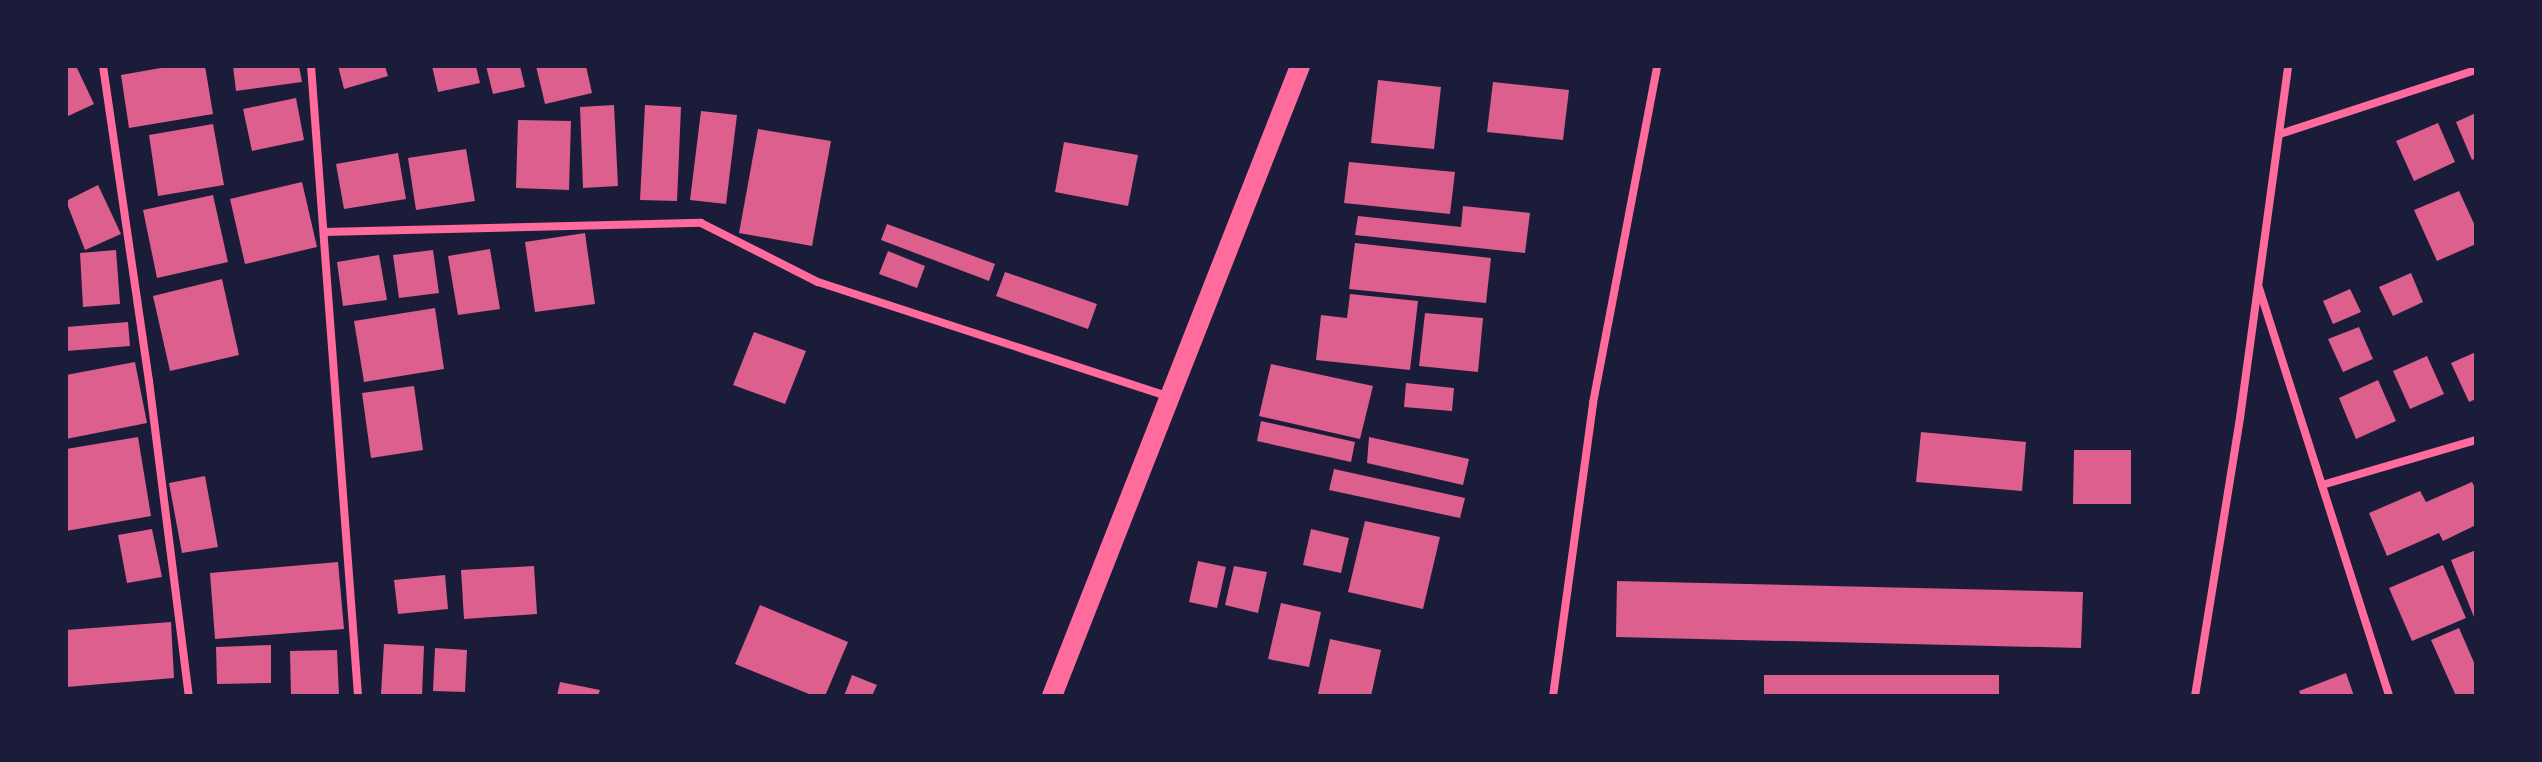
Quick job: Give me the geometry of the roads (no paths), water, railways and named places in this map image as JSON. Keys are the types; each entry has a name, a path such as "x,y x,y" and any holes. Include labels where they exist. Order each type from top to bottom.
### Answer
{"main road":[{"path":"1052,696 1300,66"}],"street":[{"path":"103,66 149,381 189,696"},
{"path":"311,66 358,696"},
{"path":"1553,696 1593,403 1657,66"},
{"path":"2195,696 2240,418 2288,66"},
{"path":"2280,134 2476,70"},
{"path":"324,232 701,223 818,282 1169,398"},
{"path":"2257,283 2389,696"},
{"path":"2322,485 2476,440"}]}
